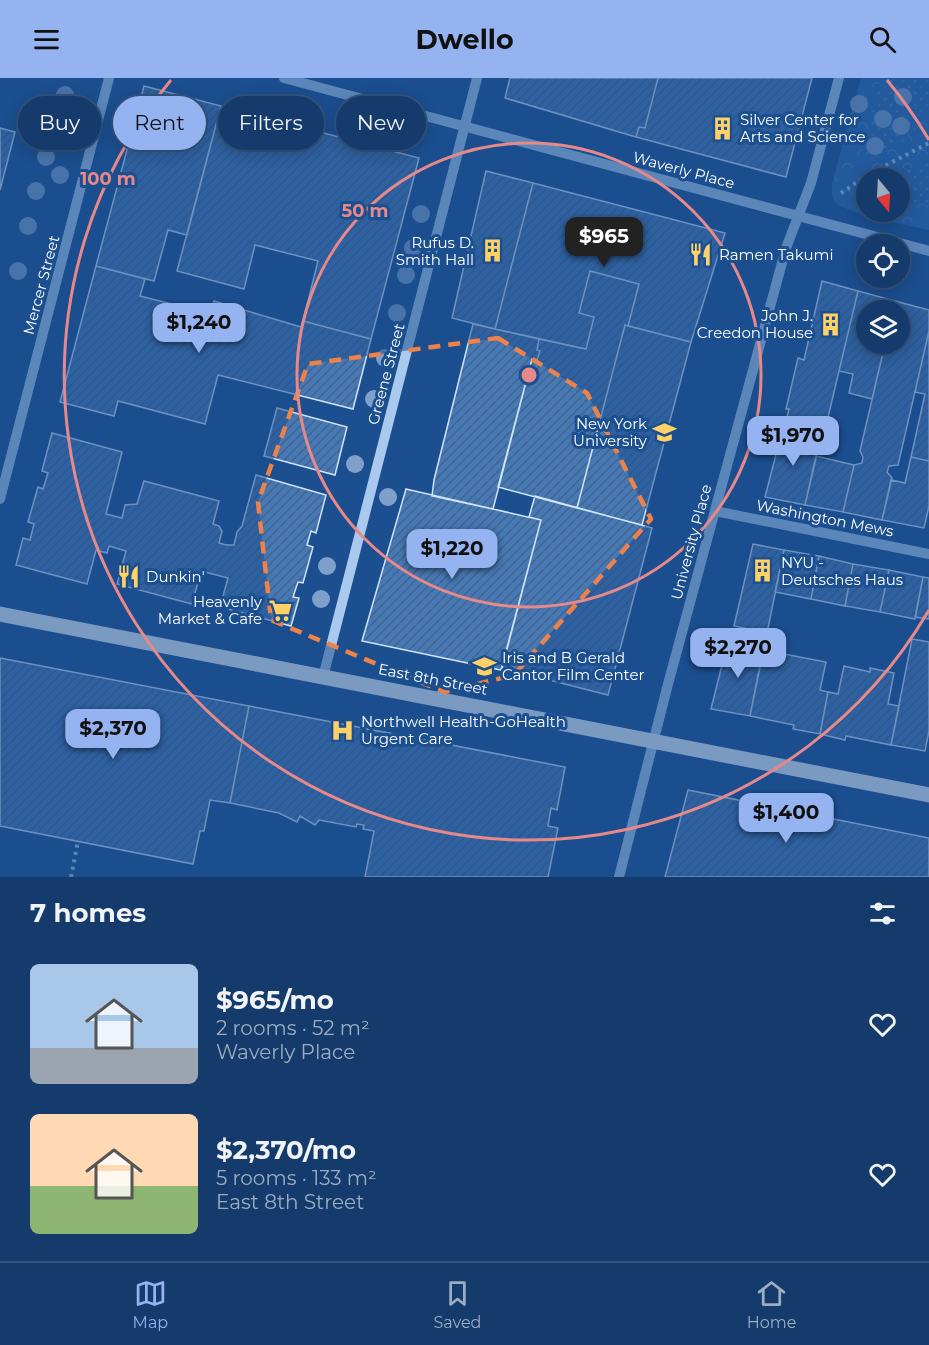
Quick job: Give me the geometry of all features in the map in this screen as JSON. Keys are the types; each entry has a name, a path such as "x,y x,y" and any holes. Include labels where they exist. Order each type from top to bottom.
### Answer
{"main road":[{"name":"East 8th Street","path":"0,614 929,795"}],"street":[{"name":"Mercer Street","path":"0,499 109,78"},
{"name":"Waverly Place","path":"284,78 929,251"},
{"name":"Greene Street","path":"323,677 477,78"},
{"name":"University Place","path":"619,877 786,248 811,183 839,78"},
{"name":"Washington Mews","path":"715,511 929,554"}],"path":[{"path":"842,193 869,174 929,143"},
{"path":"71,877 78,841"}],"highlighted area":[{"path":"498,338 587,393 651,519 514,675 444,692 271,620 258,502 308,364"}],"green space":[{"path":"861,78 929,78 929,230 893,222 910,222 910,168 856,168 856,212 835,202 832,191"},
{"path":"881,78 929,78 929,114 905,140 865,164 861,155"},
{"path":"929,163 929,206 910,201 910,169"}],"building":[{"path":"510,78 658,78 645,128 639,127 636,137 505,98"},
{"name":"Silver Center for Arts and Science","path":"658,78 812,78 786,177 636,137 639,127 645,128"},
{"path":"144,86 182,96 141,96"},
{"path":"206,102 218,105 218,117 187,235 168,230 154,281 96,266 127,150 206,150"},
{"path":"218,117 218,150 324,150 324,133 336,136 336,150 389,150 419,158 371,339 303,321 318,261 255,245 244,289 177,271"},
{"path":"0,128 15,132 0,190"},
{"name":"Rufus D. Smith Hall","path":"486,171 533,183 495,329 452,318"},
{"path":"533,183 725,233 691,342 628,326 639,284 590,271 579,313 594,317 586,349 495,329"},
{"path":"96,266 145,279 140,296 211,314 214,301 301,327 303,321 371,339 353,409 218,375 205,424 118,401 114,416 60,402"},
{"path":"590,271 639,284 628,326 625,325 577,508 498,487 532,359 537,360 540,351 537,350 539,339 586,349 594,317 579,313"},
{"name":"John J. Creedon House","path":"822,281 858,291 825,430 786,421 789,409 786,409 798,358 804,360"},
{"path":"858,291 891,300 856,300 856,354 883,354 872,399 849,393 853,374 839,371"},
{"path":"910,305 929,310 929,331 898,465 889,466 887,472 892,478 882,520 843,512 854,465 862,463 863,457 860,451 883,354 910,354"},
{"path":"473,324 539,339 537,350 540,351 537,360 532,359 493,509 432,496"},
{"path":"625,325 691,342 642,525 577,508"},
{"path":"929,331 929,461 911,457 925,394 915,392"},
{"path":"277,408 347,427 335,475 264,456"},
{"path":"786,428 821,437 805,505 765,497 780,439 783,440"},
{"path":"52,433 122,452 106,514 122,518 125,505 137,504 144,481 219,501 213,524 219,526 222,531 219,543 226,545 234,545 237,532 242,526 256,475 326,495 316,533 311,531 307,545 313,547 303,583 298,582 293,597 299,598 291,626 220,607 228,578 201,571 192,604 117,584 126,551 109,546 107,553 96,550 87,584 16,565 23,538 30,540 34,524 28,522 38,487 43,489 48,473 42,471"},
{"path":"816,456 854,465 843,512 805,505"},
{"path":"911,457 929,461 929,506 924,528 882,520 891,480 905,483"},
{"path":"406,489 541,520 501,670 362,641"},
{"path":"535,496 652,528 608,695 502,668 541,520 529,517"},
{"name":"NYU - Deutsches Haus","path":"753,544 784,550 767,633 734,626"},
{"path":"784,550 819,556 811,599 775,592"},
{"path":"819,556 853,564 845,606 811,599"},
{"path":"853,564 889,570 880,612 845,606"},
{"path":"889,570 923,577 915,619 880,612"},
{"path":"923,577 929,578 929,619 915,617"},
{"path":"912,639 929,642 929,731 925,751 891,745"},
{"path":"728,641 764,648 750,716 711,709"},
{"path":"763,650 826,662 820,690 828,692 820,734 793,729 794,725 750,716"},
{"path":"0,658 249,706 230,803 210,800 204,831 200,831 193,864 0,826"},
{"path":"844,666 870,672 870,668 894,673 888,704 899,706 891,745 846,736 845,740 820,734 828,692 838,694"},
{"path":"249,706 565,767 557,810 551,808 548,826 558,828 548,877 365,877 374,831 363,829 364,825 357,824 356,827 319,820 315,825 300,816 297,822 279,813 230,803"},
{"path":"688,790 929,838 929,877 665,877"}],"place":[{"name":"Silver Center for Arts and Science","path":"722,128"},
{"name":"Rufus D. Smith Hall","path":"492,251"},
{"name":"Ramen Takumi","path":"701,254"},
{"name":"John J. Creedon House","path":"831,324"},
{"name":"New York University","path":"665,432"},
{"name":"NYU - Deutsches Haus","path":"763,571"},
{"name":"Dunkin'","path":"128,576"},
{"name":"Heavenly Market & Cafe","path":"280,610"},
{"name":"Iris and B Gerald Cantor Film Center","path":"484,666"},
{"name":"Northwell Health-GoHealth Urgent Care","path":"343,730"}]}
